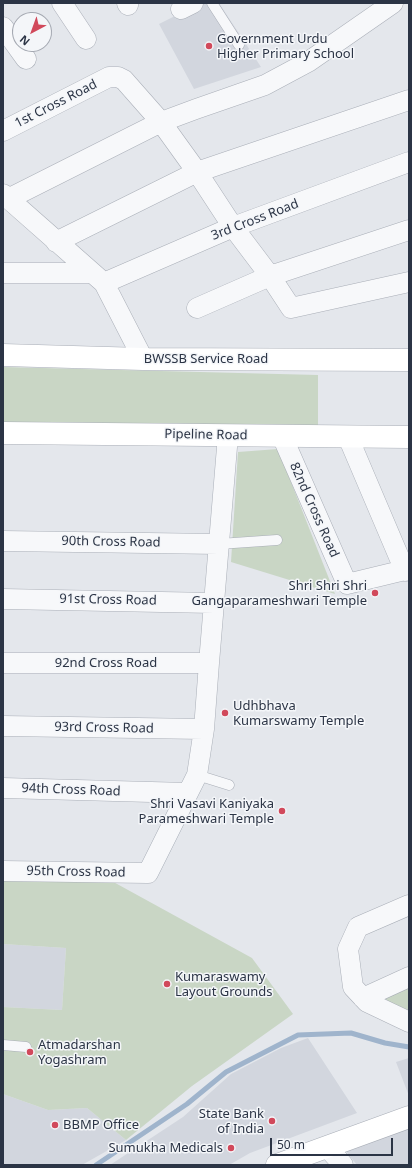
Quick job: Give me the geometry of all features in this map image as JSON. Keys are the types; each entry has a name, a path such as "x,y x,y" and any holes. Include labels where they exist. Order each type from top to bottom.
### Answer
{"street":[{"path":"62,3 86,39"},
{"path":"5,203 161,122 265,85 308,62 393,3"},
{"path":"3,27 26,59"},
{"name":"1st Cross Road","path":"3,131 109,77 118,77 124,80 161,122"},
{"path":"56,242 197,172 409,100"},
{"path":"161,122 291,308 409,282"},
{"name":"3rd Cross Road","path":"97,278 409,162"},
{"path":"5,203 27,215 97,278 143,359"},
{"path":"197,308 270,276 409,230"},
{"path":"3,273 97,278"},
{"name":"BWSSB Service Road","path":"3,356 143,359 409,360"},
{"name":"Pipeline Road","path":"3,433 409,437"},
{"path":"188,793 196,775 204,729 228,435"},
{"name":"82nd Cross Road","path":"282,436 347,584 407,570"},
{"path":"348,437 407,570"},
{"name":"90th Cross Road","path":"3,541 219,544"},
{"name":"91st Cross Road","path":"3,599 214,602"},
{"name":"92nd Cross Road","path":"3,663 209,663"},
{"name":"93rd Cross Road","path":"3,726 204,729"},
{"name":"94th Cross Road","path":"3,788 188,793"},
{"name":"95th Cross Road","path":"3,871 148,873 188,793"},
{"path":"409,905 358,927 348,949 353,987 366,1002 409,1022"},
{"path":"363,998 409,977"},
{"path":"277,1165 409,1117"},
{"path":"327,1147 343,1165"}],"lane":[{"path":"212,3 239,45"},
{"path":"219,544 277,540"},
{"path":"196,775 229,785"},
{"path":"3,1045 26,1047"}],"shaded area":[{"name":"Government Urdu Higher Primary School","path":"201,3 219,3 261,67 194,89 159,24"},
{"path":"3,944 66,948 62,1010 3,1007"},
{"path":"308,1038 357,1113 250,1153 229,1165 110,1165 183,1117 231,1074 281,1048"},
{"path":"409,1058 409,1096 396,1062"},
{"name":"BBMP Office","path":"3,1094 48,1110 87,1108 126,1140 82,1165 3,1165"},
{"path":"409,1127 409,1165 357,1165 344,1149"}],"green space":[{"path":"3,367 318,375 318,427 3,423"},
{"path":"278,449 335,594 231,562 238,452"},
{"name":"Kumaraswamy Layout Grounds","path":"3,878 108,879 252,958 293,1014 192,1086 126,1140 87,1108 48,1110 3,1094 3,1007 62,1010 66,948 3,944"},
{"path":"409,981 409,1015 371,998"}],"waterway":[{"path":"96,1165 187,1104 226,1072 298,1035 351,1033 385,1043 409,1047"}],"place":[{"name":"Government Urdu Higher Primary School","path":"209,46"},
{"name":"Shri Shri Shri Gangaparameshwari Temple","path":"375,593"},
{"name":"Udhbhava Kumarswamy Temple","path":"225,713"},
{"name":"Shri Vasavi Kaniyaka Parameshwari Temple","path":"282,811"},
{"name":"Kumaraswamy Layout Grounds","path":"167,984"},
{"name":"Atmadarshan Yogashram","path":"30,1052"},
{"name":"State Bank of India","path":"272,1121"},
{"name":"BBMP Office","path":"55,1125"},
{"name":"Sumukha Medicals","path":"231,1148"}]}
